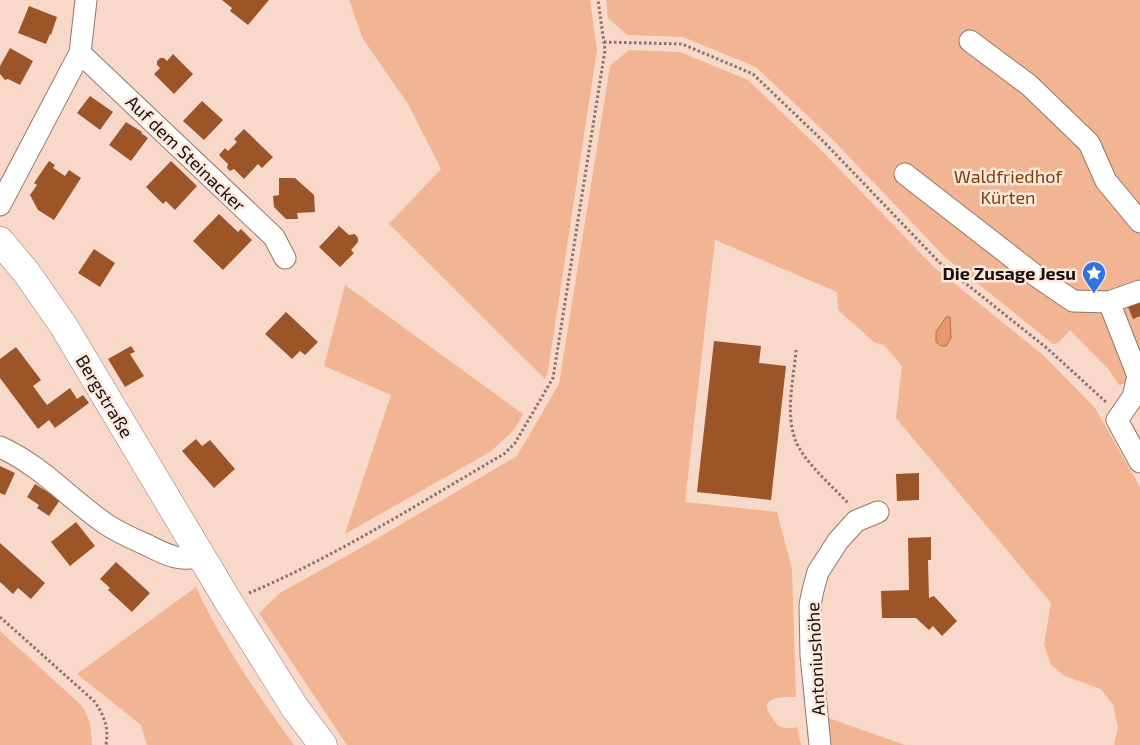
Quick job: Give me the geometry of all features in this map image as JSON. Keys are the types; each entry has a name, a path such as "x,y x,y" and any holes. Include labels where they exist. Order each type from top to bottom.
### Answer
{"main road":[{"name":"Bergstraße","path":"0,242 26,272 63,325 121,425 228,601 295,708 323,745"}],"street":[{"path":"0,205 80,53 86,0"},
{"path":"970,41 1029,85 1089,143 1106,181 1140,222"},
{"name":"Auf dem Steinacker","path":"80,53 274,237 285,258"},
{"path":"905,174 1035,275 1073,301 1109,302 1140,291"},
{"path":"1109,302 1138,376 1133,397 1117,420 1134,439 1140,462"},
{"path":"0,447 11,452 58,484 101,521 120,533 179,558 190,559 202,556"},
{"name":"Antoniushöhe","path":"820,745 812,655 810,606 813,590 818,572 838,542 856,521 870,515"}],"path":[{"path":"228,601 274,582 358,538 504,454 515,443 554,378 603,58 604,42 598,0"},
{"path":"604,42 682,44 753,74 824,142 940,262 1048,349 1109,405 1117,420"},
{"path":"796,350 790,413 795,439 805,457 870,515"},
{"path":"0,617 94,701 104,714 108,736 106,745"}],"green space":[{"path":"349,0 590,0 597,50 548,371 545,379 389,224 441,169 408,104 363,39"},
{"name":"Waldfriedhof Kürten","path":"606,0 1140,0 1140,402 1133,381 1119,385 1109,370 1070,330 1058,343 1053,344 945,257 830,137 756,67 683,37 627,35 608,18"},
{"path":"629,50 680,52 748,80 818,147 935,268 1043,355 1095,408 1140,487 1140,745 1114,745 1118,727 1113,705 1101,689 1065,676 1051,665 1044,644 1051,603 896,418 902,366 884,345 875,343 838,310 837,292 715,240 685,502 777,512 792,569 796,697 774,699 767,705 776,724 783,728 797,727 801,745 347,745 259,613 280,593 517,456 559,384 610,66","holes":["946,317 951,338 936,332"]},
{"path":"345,285 523,414 514,430 490,452 345,534 391,395 324,366"},
{"path":"196,587 241,668 294,745 147,745 141,725 77,674"},
{"path":"0,631 82,706 89,720 92,745 0,745"},
{"path":"823,716 905,745 825,745"}],"shaded area":[{"path":"946,317 950,317 951,338 946,346 941,346 936,342 936,332"}],"building":[{"path":"222,0 269,0 248,25 230,11 232,8"},
{"path":"29,6 57,17 46,44 18,33"},
{"path":"10,48 33,61 20,85 8,79 5,80 0,74 0,66"},
{"path":"173,54 193,74 174,94 154,74 160,68 157,65 157,61 160,58 164,58 167,61"},
{"path":"90,96 113,112 100,130 77,113"},
{"path":"202,101 223,120 204,140 183,121"},
{"path":"126,122 148,138 131,161 109,145"},
{"path":"244,129 273,157 262,168 258,164 244,179 234,169 230,171 227,168 228,164 219,155 225,148 228,151 237,142 234,139"},
{"path":"49,161 55,165 53,168 65,176 69,170 81,178 54,220 38,210 30,195 37,185 34,183"},
{"path":"171,161 197,186 175,210 166,201 163,204 146,187"},
{"path":"279,178 295,178 314,195 315,212 297,213 298,219 286,219 274,207 273,196 279,195"},
{"path":"219,214 238,232 241,229 252,240 223,270 193,241"},
{"path":"339,226 349,235 355,234 358,238 358,242 351,250 354,253 340,267 319,247"},
{"path":"94,249 115,263 100,287 78,273"},
{"path":"1140,302 1140,316 1133,319 1128,307"},
{"path":"286,312 318,342 305,355 300,351 292,359 265,334"},
{"path":"714,341 761,346 759,363 786,366 771,500 697,492"},
{"path":"131,346 135,352 130,354 144,376 125,387 108,359"},
{"path":"16,347 41,380 33,386 47,405 70,388 77,399 83,395 89,403 55,428 49,420 38,429 0,378 0,359"},
{"path":"196,439 202,446 210,440 235,469 214,488 182,451"},
{"path":"0,466 15,473 5,495 0,493"},
{"path":"919,473 919,500 897,501 896,474"},
{"path":"35,484 60,500 49,516 37,508 39,505 27,497"},
{"path":"76,522 95,546 70,566 51,542"},
{"path":"931,537 931,560 928,560 929,598 934,596 957,621 942,636 933,626 929,630 916,618 882,618 881,591 909,590 908,538"},
{"path":"0,543 45,583 31,599 18,588 13,594 0,582"},
{"path":"116,562 150,593 132,612 108,590 110,588 100,579"}],"place":[{"name":"Die Zusage Jesu","path":"1094,294"}]}
